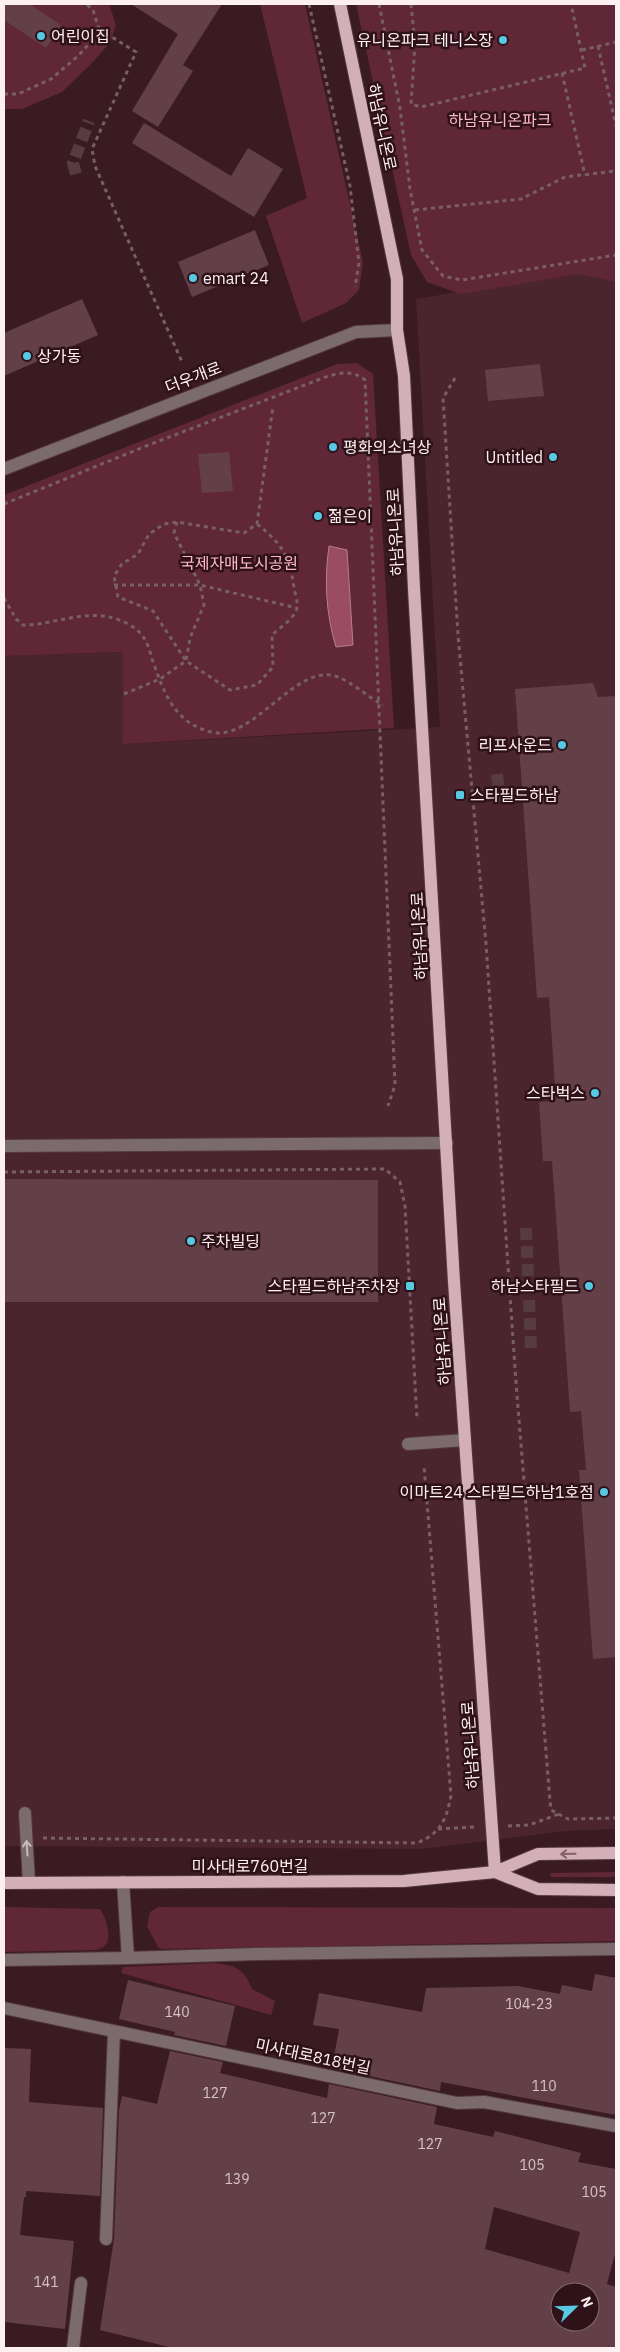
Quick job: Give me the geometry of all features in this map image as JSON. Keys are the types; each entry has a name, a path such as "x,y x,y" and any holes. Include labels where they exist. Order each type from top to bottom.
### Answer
{"main road":[{"name":"하남유니온로","path":"340,4 397,279 397,330 404,376 414,596 465,1440 495,1872"},
{"path":"495,1872 538,1854 616,1853"},
{"path":"495,1872 538,1890 616,1890"},
{"name":"미사대로760번길","path":"4,1883 404,1881 495,1872"}],"street":[{"name":"더우개로","path":"4,469 356,332 397,330"},
{"path":"4,1146 447,1143"},
{"path":"408,1444 465,1440"},
{"path":"25,1813 29,1884"},
{"path":"123,1882 128,1958"},
{"path":"4,1960 616,1949"},
{"name":"미사대로818번길","path":"4,2008 457,2103 484,2102 616,2126"},
{"path":"106,2239 114,2031"},
{"path":"73,2348 81,2283"}],"path":[{"path":"4,94 18,94 51,79 78,56 97,36 99,29 93,10 86,4"},
{"path":"309,4 350,186 359,263 355,287"},
{"path":"378,4 400,108 414,210 422,250 443,276 462,280 616,256"},
{"path":"411,4 415,44 411,104 421,106 585,68 571,4"},
{"path":"99,29 136,52 92,149 96,166 182,362"},
{"path":"582,50 616,42"},
{"path":"598,46 616,126"},
{"path":"562,73 584,175"},
{"path":"414,210 521,199 565,177 616,171"},
{"path":"4,504 146,446 322,378 340,373 357,373 365,380 395,1085 388,1106"},
{"path":"455,378 443,398 457,615 486,934 516,1383 551,1810 568,1819 616,1818"},
{"path":"257,524 274,538 287,556 291,568 297,608 292,616 272,635 273,667 257,685 230,690 186,661 153,611 118,597 114,585 114,576 122,564 138,554 149,534 164,524 177,522 244,533 257,524 273,406"},
{"path":"124,694 160,679 186,661 190,638 204,605 200,586 174,533 177,522"},
{"path":"114,585 200,586 297,608"},
{"path":"4,598 16,619 23,625 41,625 93,615 111,617 134,627 144,637 174,710 192,725 212,733 232,731 255,718 305,680 323,675 338,676 383,705"},
{"path":"4,1172 385,1169 400,1182 404,1206 417,1419"},
{"path":"55,1838 417,1843 430,1838 447,1818 451,1796 424,1466"}],"shaded area":[{"path":"616,265 616,1829 565,1831 422,1849 4,1846 4,656 123,652 124,744 440,727 416,299"},
{"path":"329,546 347,550 353,645 336,647 333,635 327,597"}],"green space":[{"path":"4,4 109,4 116,25 110,43 62,92 22,109 4,109"},
{"path":"260,4 305,4 363,262 359,290 346,303 302,323 266,216 307,198"},
{"name":"하남유니온파크","path":"356,4 616,4 616,282 579,274 461,294 427,282 411,255"},
{"name":"국제자매도시공원","path":"357,363 373,374 394,728 123,744 123,652 4,656 4,495 337,364"},
{"path":"616,1872 616,1877 551,1877 550,1873"},
{"path":"4,1907 100,1909 106,1920 108,1939 102,1948 95,1950 4,1952"},
{"path":"158,1907 616,1908 616,1941 162,1949 158,1947 147,1926 150,1912"},
{"path":"214,1963 238,1969 245,1976 252,1989 275,2001 271,2015 121,1973 123,1967"}],"building":[{"name":"어린이집","path":"4,4 29,4 61,25 46,48 4,20"},
{"path":"131,4 222,4 183,65 193,71 158,127 132,111 178,34"},
{"path":"144,123 231,176 248,148 283,169 254,217 132,143"},
{"path":"255,230 269,265 192,297 178,262"},
{"name":"상가동","path":"82,299 98,335 4,376 4,333"},
{"path":"540,364 544,396 488,401 485,370"},
{"path":"229,452 233,491 202,493 198,454"},
{"name":"하남스타필드","path":"593,683 598,697 616,696 616,1657 593,1659 579,1470 586,1470 581,1411 570,1412 552,1161 543,1161 539,1102 556,1101 549,997 537,998 515,689"},
{"name":"주차빌딩","path":"4,1179 378,1180 378,1302 4,1302"},
{"path":"595,1974 616,1978 616,2115 441,2082 440,2091 332,2068 339,2029 313,2025 319,1993 422,2012 426,1988 518,1986 560,1994 562,1985 592,1991"},
{"path":"128,1980 235,2006 226,2046 174,2035 175,2032 119,2019"},
{"path":"4,2048 31,2049 29,2102 103,2108 100,2196 26,2191 26,2197 24,2197 20,2235 74,2241 65,2329 4,2322"},
{"path":"170,2051 223,2062 220,2073 327,2098 329,2084 437,2107 434,2124 493,2137 495,2131 581,2153 578,2162 616,2169 616,2250 607,2284 616,2287 616,2348 173,2348 100,2330 114,2239 119,2110 122,2096 157,2104","holes":["494,2207 580,2232 569,2273 485,2249"]}],"tunnel":[{"path":"76,174 73,163 89,121"},
{"path":"497,774 500,802"},
{"path":"526,1228 531,1350"}],"place":[{"name":"어린이집","path":"41,36"},
{"name":"유니온파크 테니스장","path":"503,40"},
{"name":"emart 24","path":"193,278"},
{"name":"상가동","path":"27,356"},
{"name":"평화의소녀상","path":"333,447"},
{"name":"Untitled","path":"553,457"},
{"name":"젊은이","path":"318,516"},
{"name":"리프사운드","path":"562,745"},
{"name":"스타필드하남","path":"460,795"},
{"name":"스타벅스","path":"595,1093"},
{"name":"주차빌딩","path":"191,1241"},
{"name":"스타필드하남주차장","path":"410,1286"},
{"name":"하남스타필드","path":"589,1286"},
{"name":"이마트24 스타필드하남1호점","path":"604,1492"}]}
